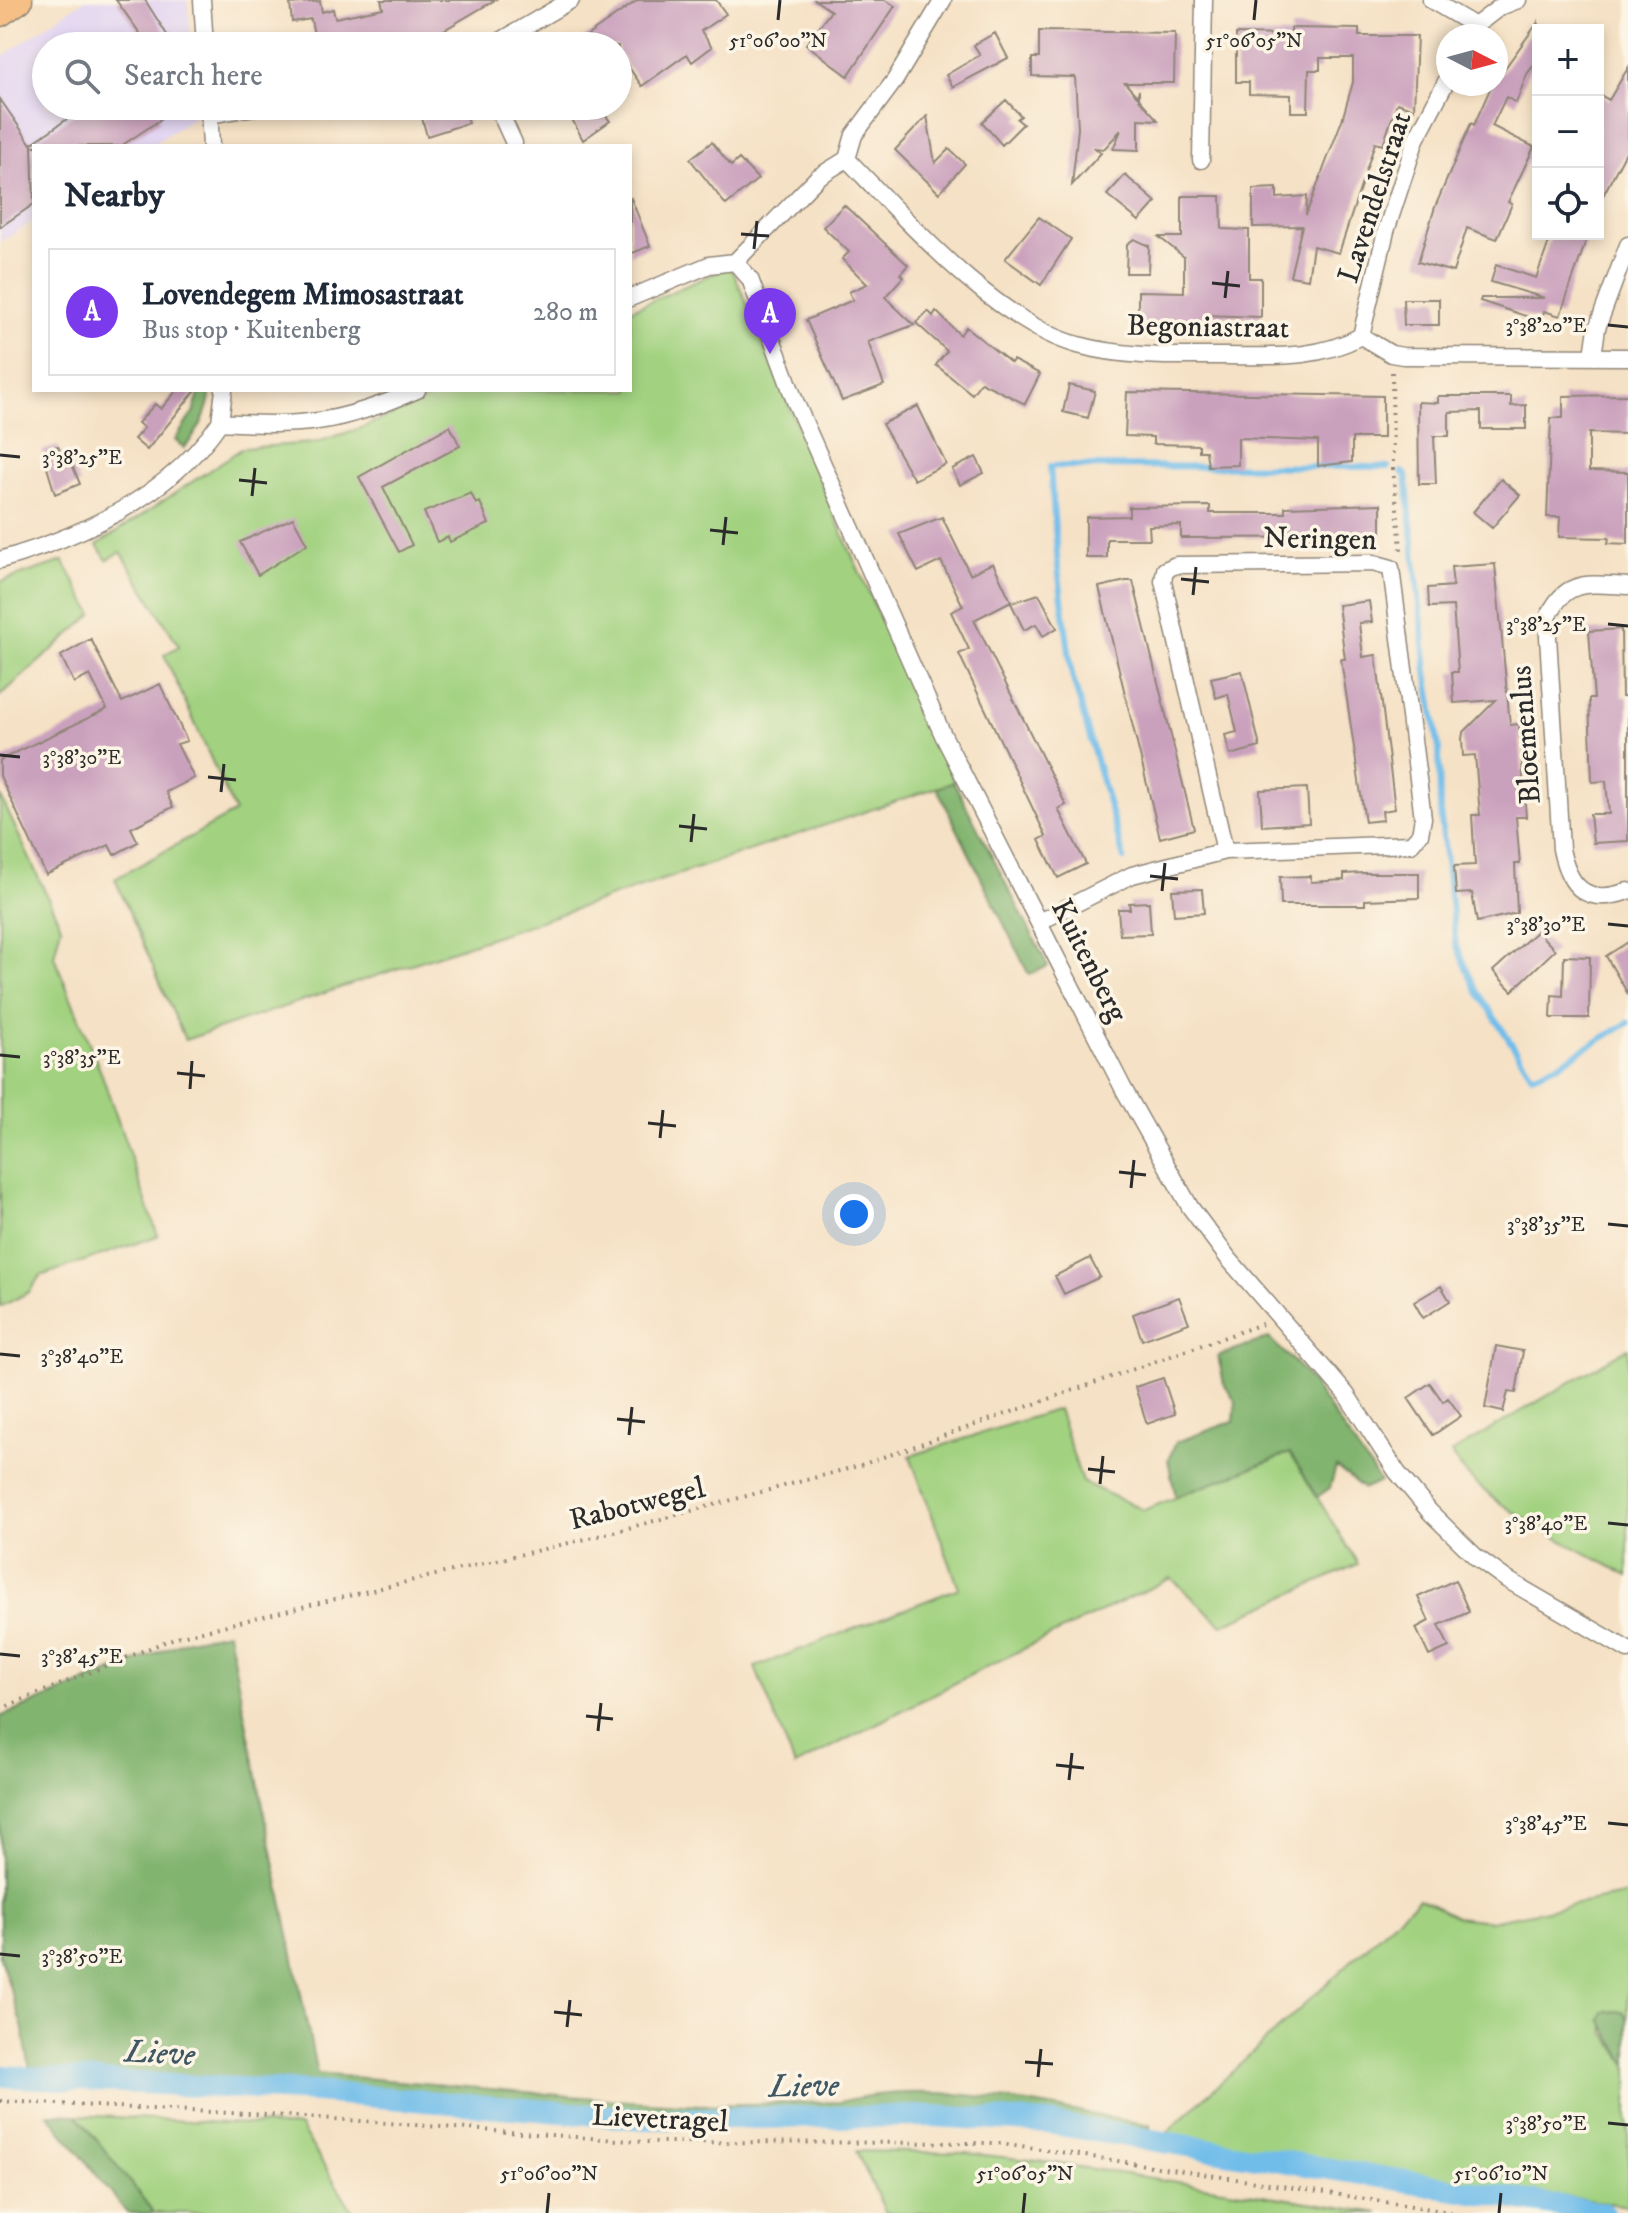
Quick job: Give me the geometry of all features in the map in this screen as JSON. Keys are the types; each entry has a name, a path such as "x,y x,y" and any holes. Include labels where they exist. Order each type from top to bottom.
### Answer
{"main road":[{"path":"0,13 19,0"}],"street":[{"path":"202,0 204,32"},
{"path":"516,32 571,0"},
{"path":"632,297 709,265 735,262 818,177 847,159 854,135 895,80 943,0"},
{"path":"1201,160 1204,0"},
{"path":"1431,0 1463,24"},
{"path":"1480,24 1500,7 1518,0"},
{"name":"Lavendelstraat","path":"1361,336 1386,231 1416,139 1439,96"},
{"path":"210,120 211,144"},
{"path":"503,120 514,143"},
{"name":"Begoniastraat","path":"847,159 979,287 1020,319 1074,344 1127,355 1298,356 1332,350 1361,336"},
{"path":"1593,356 1597,328 1628,245"},
{"name":"Kuitenberg","path":"735,262 750,279 802,416 943,735 1161,1158 1228,1258 1346,1394 1397,1472 1422,1502 1476,1557 1541,1602 1628,1650"},
{"path":"1361,336 1391,354 1628,357"},
{"path":"0,560 58,542 132,504 162,483 208,440 220,422 224,392"},
{"path":"220,422 319,424 367,411 412,392"},
{"name":"Neringen","path":"1039,922 1132,875 1225,851 1411,844 1420,834 1423,818 1391,568 1373,563 1343,563 1176,565 1165,570 1163,581 1225,851"},
{"name":"Bloemenlus","path":"1628,586 1589,584 1568,589 1554,602 1547,620 1561,849 1565,871 1577,889 1595,896 1609,897 1628,891"}],"path":[{"path":"1391,354 1393,469 1401,548 1391,568"},
{"name":"Rabotwegel","path":"0,1709 177,1637 602,1535 858,1466 1279,1318"},
{"name":"Lievetragel","path":"0,2101 306,2117 644,2142 1001,2143 1457,2213"}],"shaded area":[{"path":"84,0 187,0 190,32 38,32"},
{"path":"32,36 32,120 189,120 153,144 32,144 32,222 0,242 0,58"}],"green space":[{"path":"731,266 838,524 954,782 185,1040 115,879 235,812 164,655 179,646 121,552 107,560 97,545 243,448 314,443 361,428 444,392 632,392 632,309"},
{"path":"199,392 211,392 199,428 184,448 175,440 194,411"},
{"path":"63,561 93,614 0,696 0,582"},
{"path":"954,782 1048,966 1029,975 937,788"},
{"path":"0,795 61,926 54,956 102,1075 158,1236 40,1276 29,1292 0,1307"},
{"path":"1269,1338 1304,1372 1380,1482 1364,1489 1336,1467 1330,1488 1317,1497 1290,1453 1176,1497 1168,1460 1176,1442 1234,1421 1236,1402 1224,1384 1218,1356"},
{"path":"1628,1348 1628,1576 1505,1507 1464,1472 1451,1453"},
{"path":"1058,1409 1082,1482 1144,1510 1290,1453 1358,1564 1222,1625 1171,1578 986,1667 795,1766 755,1667 959,1588 910,1456"},
{"path":"228,1632 317,2074 700,2105 840,2102 876,2095 954,2094 1035,2104 1150,2125 1149,2135 1052,2117 935,2109 718,2115 469,2099 317,2082 30,2070 23,2029 0,1957 0,1717 188,1640"},
{"path":"1628,1894 1628,2020 1623,2011 1604,2012 1605,2032 1628,2065 1628,2206 1162,2137 1419,1898 1456,1917 1490,1921"},
{"path":"1623,2011 1628,2020 1628,2065 1601,2020 1604,2012"},
{"path":"48,2114 77,2115 154,2213 127,2213"},
{"path":"77,2115 300,2127 354,2213 154,2213"},
{"path":"856,2151 966,2153 1047,2162 1379,2213 886,2213"}],"building":[{"path":"116,0 145,0 165,32 139,32"},
{"path":"381,0 495,0 440,32 313,32 311,19 292,22 290,4 320,1 322,12 333,9 335,18 383,8"},
{"path":"638,0 716,0 726,14 701,31 712,47 692,62 687,54 642,86 632,72 632,32 592,32"},
{"path":"815,0 885,0 895,6 848,76 806,44 831,11"},
{"path":"1291,28 1359,29 1359,36 1417,36 1414,109 1397,103 1383,145 1375,143 1339,253 1313,246 1308,279 1290,276 1302,226 1253,227 1253,189 1277,188 1277,198 1307,196 1306,215 1342,120 1353,82 1353,58 1320,58 1320,70 1309,70 1308,112 1291,112 1291,95 1249,94 1249,82 1236,82 1236,34 1291,35"},
{"path":"1532,30 1532,68 1516,103 1506,97 1492,126 1532,146 1508,202 1512,204 1497,239 1467,228 1453,272 1418,262 1435,207 1471,123 1474,125 1487,96 1508,96 1508,64"},
{"path":"1039,31 1175,33 1174,83 1125,83 1137,96 1139,90 1139,99 1158,120 1139,119 1139,150 1113,149 1121,130 1104,149 1095,148 1101,153 1072,185 1078,128 1075,77 1032,76 1032,58 1039,58"},
{"path":"995,33 1008,58 953,87 946,75 980,55 974,45"},
{"path":"1628,68 1628,148 1604,194 1604,97 1609,100"},
{"path":"0,99 31,144 66,120 160,120 124,144 32,144 32,205 0,227"},
{"path":"1006,100 1021,116 1017,119 1023,124 1002,145 982,122"},
{"path":"927,116 935,163 949,149 965,164 939,193 895,150"},
{"path":"423,120 467,120 468,123 427,136"},
{"path":"572,120 610,121 583,140"},
{"path":"712,142 731,166 739,159 758,179 726,205 690,159"},
{"path":"1125,175 1156,202 1139,221 1107,195"},
{"path":"1182,196 1221,196 1222,229 1249,230 1249,278 1261,278 1261,317 1205,315 1205,323 1138,324 1138,291 1184,292 1184,257 1159,237 1182,237"},
{"path":"632,201 650,246 632,253"},
{"path":"844,205 908,265 900,274 903,277 885,297 914,325 868,342 884,385 842,401 806,320 853,300 849,292 867,284 842,259 849,252 823,227"},
{"path":"1039,217 1071,239 1041,285 1005,259"},
{"path":"1134,239 1149,246 1148,273 1126,273 1127,244"},
{"path":"1550,240 1586,241 1560,316 1544,311 1541,321 1480,301 1481,298 1545,298 1491,282 1496,265 1536,278"},
{"path":"1403,299 1439,299 1439,325 1404,325"},
{"path":"928,311 933,316 936,311 960,335 966,327 1011,363 1013,360 1040,374 1025,404 981,382 972,394 936,365 947,351 916,323"},
{"path":"1069,385 1095,391 1088,418 1063,412"},
{"path":"175,392 194,392 147,450 134,439 144,428 138,423 155,404 161,409"},
{"path":"1127,392 1383,396 1383,438 1352,438 1352,462 1318,466 1318,441 1238,438 1238,465 1208,466 1206,451 1199,451 1199,445 1153,444 1153,437 1125,436"},
{"path":"1628,395 1628,434 1589,433 1589,471 1628,472 1628,544 1608,543 1609,538 1559,537 1560,517 1547,517 1551,418 1563,418 1563,396"},
{"path":"1438,396 1511,396 1511,406 1526,405 1526,429 1481,429 1481,411 1449,412 1449,436 1434,436 1436,484 1419,484 1418,402 1438,403"},
{"path":"918,406 946,464 914,480 882,424"},
{"path":"450,426 460,446 383,487 412,545 399,552 359,477"},
{"path":"58,446 61,454 67,452 80,484 55,494 42,451"},
{"path":"976,457 984,473 960,485 952,469"},
{"path":"1501,479 1520,495 1492,528 1473,512"},
{"path":"471,493 476,504 480,502 489,524 450,542 448,537 437,542 424,512"},
{"path":"1381,504 1381,537 1181,538 1181,525 1149,526 1150,539 1107,539 1107,558 1086,558 1086,517 1129,516 1129,507 1210,506 1210,513 1285,513 1285,507"},
{"path":"942,517 970,574 993,563 1011,601 974,620 1066,805 1058,809 1086,864 1058,878 1039,840 1046,836 959,654 969,649 951,612 963,606 941,561 918,572 899,534"},
{"path":"293,518 307,544 258,575 240,542"},
{"path":"1495,564 1510,725 1519,724 1526,817 1516,817 1520,864 1515,864 1517,913 1477,922 1472,893 1456,894 1454,866 1475,865 1472,815 1480,815 1475,755 1463,756 1462,739 1463,733 1496,700 1454,703 1452,672 1458,672 1453,606 1429,607 1428,588 1453,586 1451,567"},
{"path":"1133,581 1194,829 1160,838 1099,587"},
{"path":"1039,594 1057,628 1043,636 1036,624 1024,630 1011,603"},
{"path":"1369,601 1372,622 1359,623 1363,657 1376,655 1395,809 1382,811 1383,820 1365,822 1341,659 1345,659 1338,605"},
{"path":"1621,629 1622,697 1628,697 1628,841 1593,843 1590,814 1609,814 1606,781 1592,782 1589,699 1594,699 1589,631"},
{"path":"91,639 122,702 160,684 187,741 177,744 194,778 166,792 173,807 131,828 138,842 114,855 109,845 46,875 0,776 0,760 107,709 90,675 74,683 61,656"},
{"path":"1242,671 1260,747 1230,755 1225,735 1237,732 1228,694 1216,698 1211,678"},
{"path":"1307,788 1309,823 1262,826 1260,790"},
{"path":"1419,873 1419,898 1365,900 1365,905 1281,905 1280,877 1310,876 1311,882 1344,880 1344,874"},
{"path":"1202,889 1204,913 1174,915 1172,890"},
{"path":"1149,902 1151,934 1120,935 1118,909 1130,909 1129,903"},
{"path":"1537,931 1555,950 1512,991 1493,971"},
{"path":"1628,942 1628,994 1606,956"},
{"path":"1564,956 1590,957 1589,1018 1551,1018 1552,995 1563,996"},
{"path":"1090,1258 1100,1277 1064,1294 1055,1276"},
{"path":"1441,1286 1450,1301 1423,1318 1414,1302"},
{"path":"1179,1297 1189,1323 1142,1340 1133,1314"},
{"path":"1496,1346 1523,1351 1516,1393 1508,1392 1503,1412 1485,1408"},
{"path":"1163,1378 1175,1414 1147,1424 1135,1387"},
{"path":"1430,1383 1443,1402 1448,1398 1461,1416 1433,1435 1408,1398"},
{"path":"1455,1580 1469,1612 1439,1625 1449,1647 1429,1656 1416,1628 1429,1621 1418,1597"}],"waterway":[{"path":"1124,859 1072,675 1058,568 1050,466 1388,467"},
{"path":"1402,472 1406,475 1427,672 1439,749 1440,812 1456,945 1476,989 1532,1075 1559,1064 1628,1023"},
{"name":"Lieve","path":"0,2076 316,2092 646,2119 933,2116 1047,2123 1603,2213"}],"place":[{"name":"Lovendegem Mimosastraat","path":"770,354"}]}
